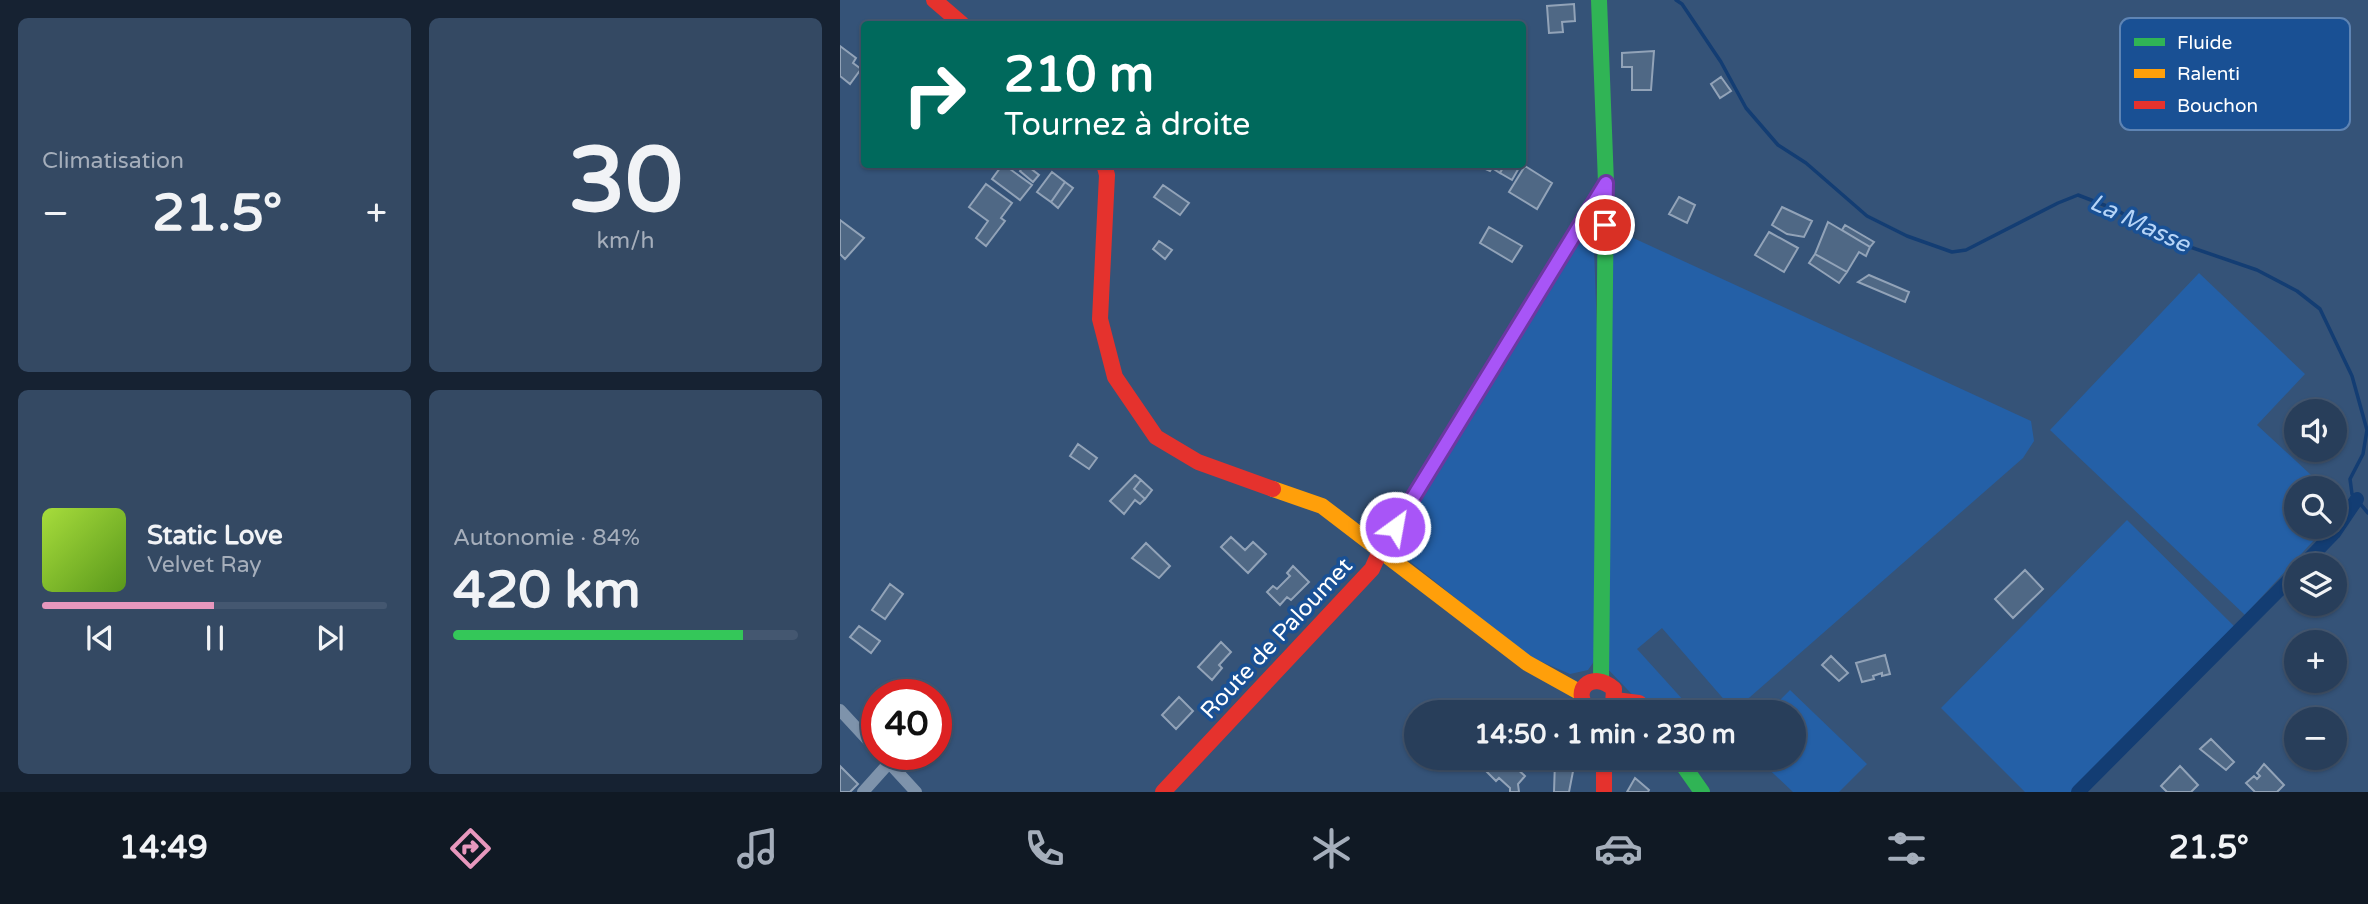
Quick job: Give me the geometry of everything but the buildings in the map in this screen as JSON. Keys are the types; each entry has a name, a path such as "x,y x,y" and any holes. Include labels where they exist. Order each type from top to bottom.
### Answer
{"street":[{"path":"934,0 958,21"},
{"path":"1599,0 1606,183 1601,680"},
{"path":"1105,168 1107,175 1100,319 1115,377 1156,437 1198,462 1322,506 1527,663 1581,693"},
{"name":"Route de Paloumet","path":"1163,792 1372,569 1381,550 1606,183"},
{"path":"1582,700 1581,693 1586,684 1601,680 1614,689 1611,700"},
{"path":"840,710 861,733"},
{"path":"871,789 880,770"},
{"path":"895,770 916,792"},
{"path":"1604,770 1604,792"},
{"path":"1686,770 1702,792"}],"shaded area":[{"path":"1593,219 1597,332 1595,660 1588,670 1570,674 1526,655 1391,546"},
{"path":"1605,225 2031,421 2034,441 2023,458 1747,700 1724,700 1662,628 1637,649 1683,700 1637,700 1602,663"},
{"path":"2199,273 2305,374 2257,425 2284,450 2284,462 2297,462 2312,476 2284,476 2284,539 2315,539 2302,553 2284,553 2284,573 2245,615 2050,430"},
{"path":"2127,520 2238,630 2076,792 2025,792 1941,708"},
{"path":"1790,690 1800,700 1780,700"},
{"path":"1806,705 1867,764 1839,792 1793,792 1770,770 1806,770"}],"waterway":[{"name":"La Masse","path":"1676,0 1682,4 1721,62 1746,108 1778,145 1806,163 1867,216 1907,236 1952,252 1966,250 2078,195 2117,210 2158,236 2257,270 2297,291 2320,309 2352,376 2367,430 2363,454 2350,479 2352,494 2368,513"},
{"path":"2315,553 2334,533 2357,499"},
{"path":"2078,792 2284,585"}],"traffic: fast":[{"path":"1599,0 1606,183 1601,680"},
{"path":"1686,770 1702,792"}],"traffic: slow":[{"path":"1425,478 1606,183"},
{"path":"1273,489 1322,506 1527,663 1581,693"}],"traffic: jam":[{"path":"934,0 958,21"},
{"path":"1105,168 1107,175 1100,319 1115,377 1156,437 1198,462 1273,489"},
{"path":"1163,792 1372,569 1381,549 1425,478"},
{"path":"1583,700 1582,690 1591,682 1598,681 1614,689 1613,700"},
{"path":"1604,770 1604,792"}],"route":[{"path":"1395,527 1606,183 1605,225"}]}
